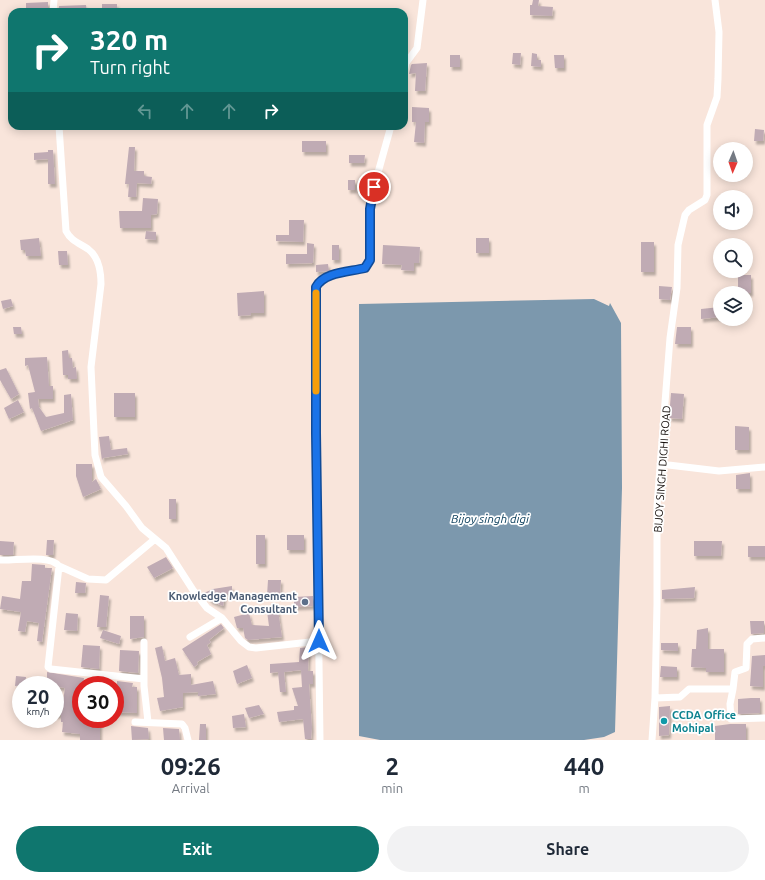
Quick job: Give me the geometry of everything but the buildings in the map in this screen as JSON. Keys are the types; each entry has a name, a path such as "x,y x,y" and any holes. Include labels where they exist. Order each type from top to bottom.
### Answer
{"street":[{"path":"408,60 417,48 423,0"},
{"name":"BIJOY SINGH DIGHI ROAD","path":"652,740 655,698 657,506 670,338 677,288 678,245 686,215 689,210 705,200 707,195 707,125 716,97 718,79 719,32 715,0"},
{"path":"59,130 66,231 71,239 89,249 94,254 101,271 101,284 91,367 95,455 101,477 126,506 142,528 166,548 200,600 222,618 241,641 249,647 256,648 319,641"},
{"path":"320,740 316,433 316,287 320,281 326,277 365,268 368,265 370,260 370,209 374,187 390,130"},
{"path":"660,464 719,471 765,467"},
{"path":"0,560 43,559 54,561 59,566 88,579 106,580 155,540"},
{"path":"59,566 48,667 51,669 144,679"},
{"path":"190,637 222,618"},
{"path":"765,638 752,639 747,644 746,668 735,672 730,704 731,718 765,718"},
{"path":"144,642 144,679 148,722"},
{"path":"655,698 680,697 689,689 733,689"},
{"path":"136,722 182,724 185,728 188,740"}],"water":[{"name":"Bijoy singh digi","path":"594,299 609,306 610,303 621,323 622,488 615,732 604,737 584,740 380,740 359,736 359,304"}],"slow traffic":[{"path":"316,293 316,391"}],"place":[{"name":"Knowledge Management Consultant","path":"305,602"},
{"name":"CCDA Office Mohipal","path":"664,721"}],"route":[{"path":"319,641 316,433 316,287 320,281 326,277 365,268 368,265 370,260 370,209 374,187"}]}
